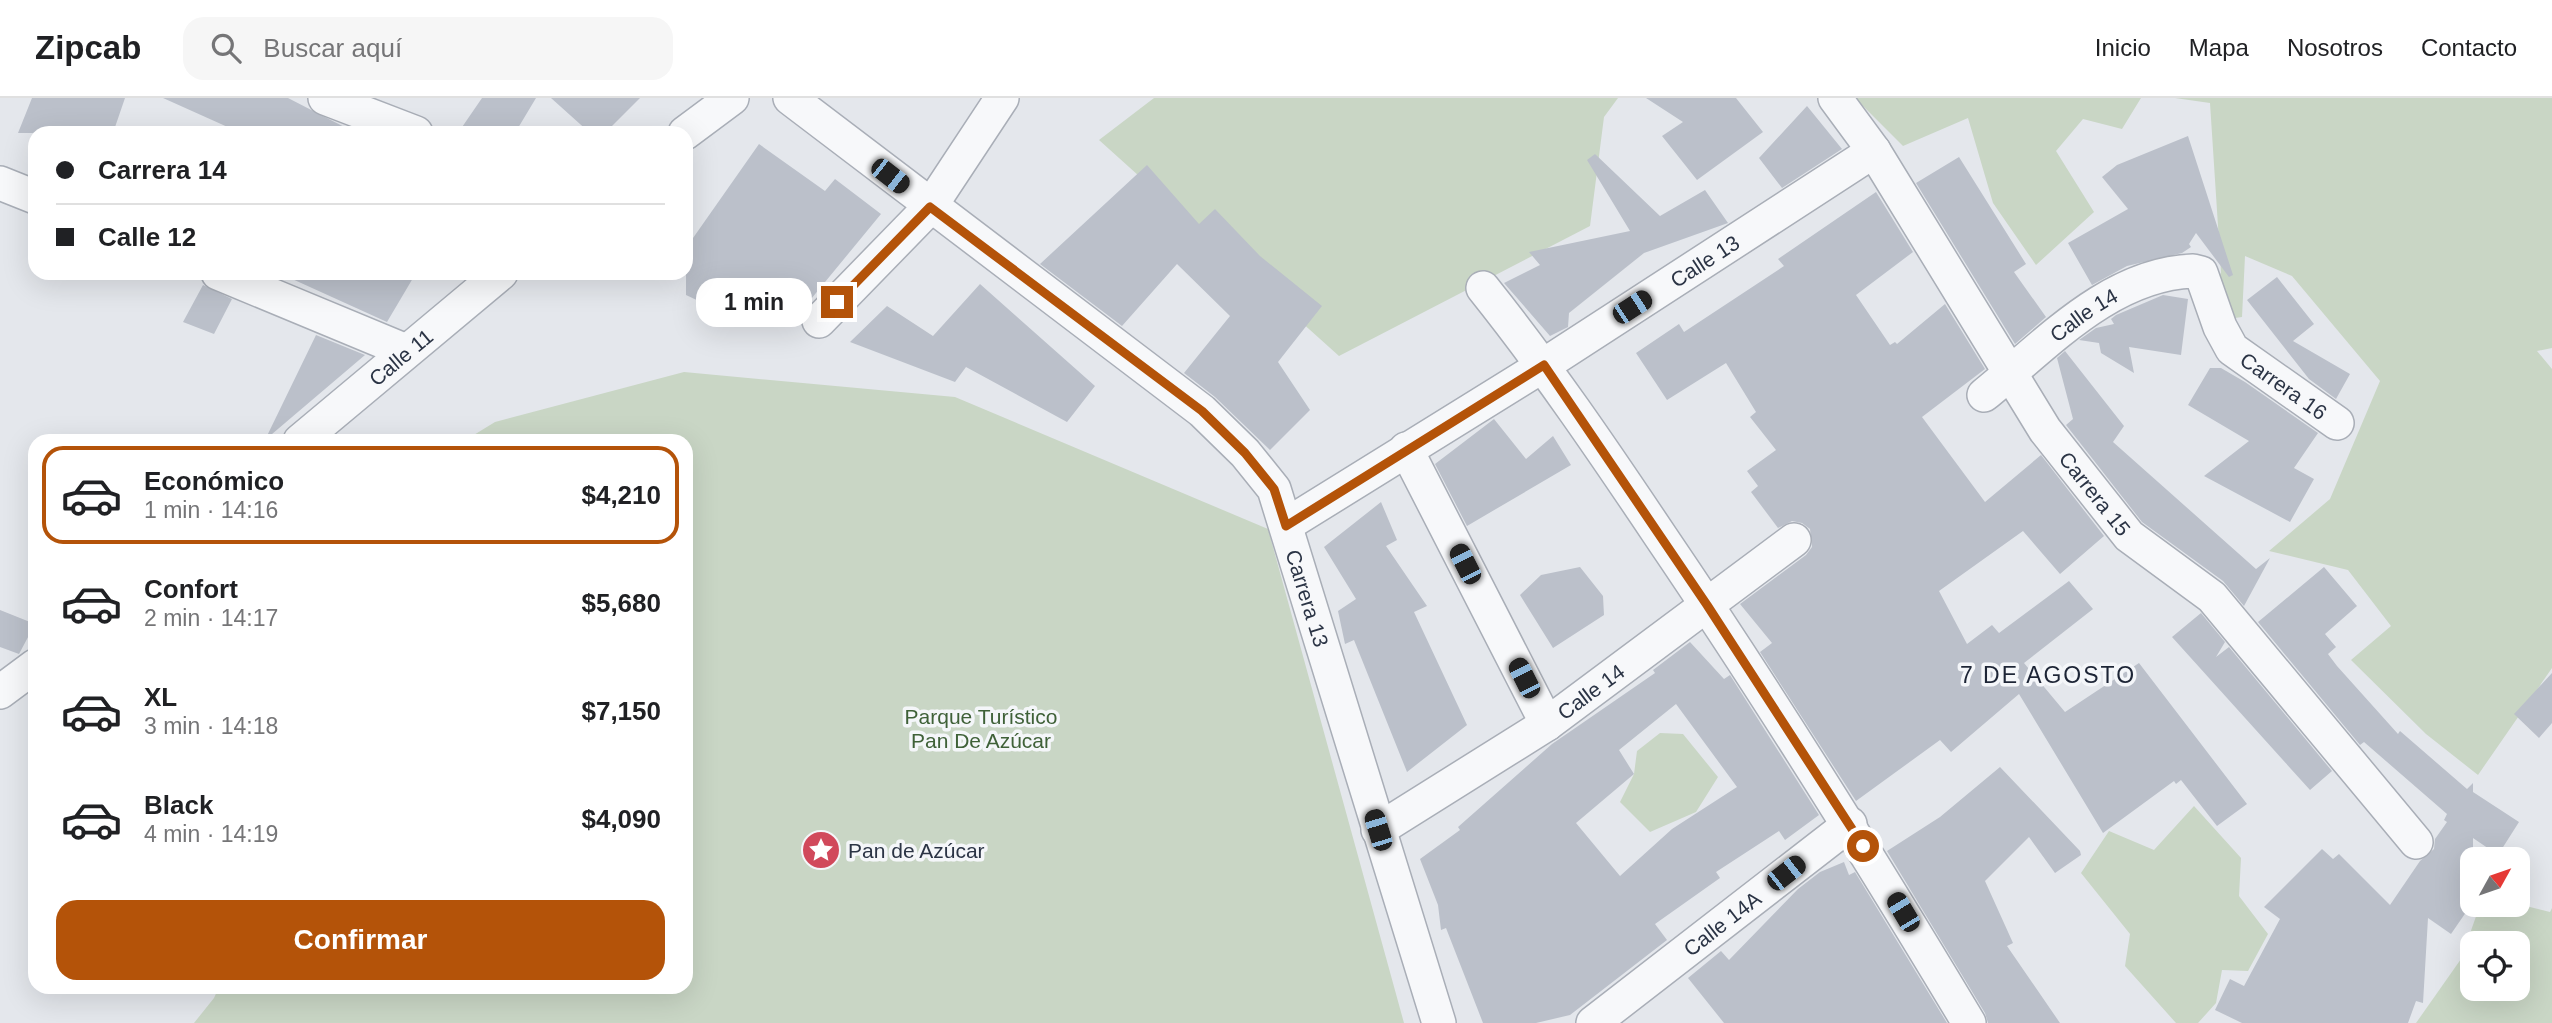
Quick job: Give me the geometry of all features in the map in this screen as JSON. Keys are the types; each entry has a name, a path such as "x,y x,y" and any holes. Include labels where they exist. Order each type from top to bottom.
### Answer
{"street":[{"path":"325,98 398,126"},
{"path":"693,127 732,98"},
{"name":"Carrera 13","path":"790,98 930,207 1202,411 1245,453 1274,489 1439,1023"},
{"path":"819,321 930,207 1002,98"},
{"name":"Carrera 15","path":"1835,98 1874,150 2045,429 2129,536 2212,597 2416,842"},
{"name":"Calle 13","path":"1286,526 1544,365 1874,150"},
{"path":"0,183 28,194"},
{"name":"Calle 14","path":"1984,395 2077,317 2130,285 2186,271 2202,273"},
{"name":"Carrera 16","path":"2202,273 2220,327 2232,349 2337,423"},
{"path":"235,280 406,351"},
{"name":"Calle 11","path":"308,434 492,280"},
{"path":"1483,288 1544,365 1707,605 1850,824 1969,1023"},
{"path":"1406,449 1547,724"},
{"name":"Calle 14","path":"1378,830 1547,724 1794,540"},
{"path":"0,692 28,671"},
{"name":"Calle 14A","path":"1593,1023 1850,824"}],"green space":[{"path":"1154,98 1618,98 1604,117 1590,226 1339,356 1099,140"},
{"path":"1855,98 2141,98 2122,129 2083,119 2056,151 2094,212 2036,265 1993,203 1968,118 1903,146"},
{"path":"2175,98 2552,98 2552,348 2537,351 2552,369 2552,668 2478,775 2426,734 2351,660 2391,626 2348,570 2269,551 2330,499 2380,381 2292,276 2245,256 2242,317 2207,322 2221,272 2210,103"},
{"name":"Parque Turístico Pan De Azúcar","path":"684,372 955,397 1268,529 1404,1023 194,1023 216,994 693,994 693,434 475,434 495,422"},
{"path":"1660,733 1683,734 1718,777 1696,812 1650,832 1620,802 1634,774 1637,751"},
{"path":"2194,806 2241,858 2239,896 2268,934 2248,971 2222,970 2216,1003 2198,1023 2176,1023 2125,966 2130,934 2081,873 2109,831 2154,850"},
{"path":"2530,907 2550,912 2552,908 2552,1023 2416,1023 2460,960 2460,1001 2530,1001 2530,931 2471,931 2476,917 2530,917"}],"building":[{"path":"32,98 125,98 115,126 28,126 28,133 18,133"},
{"path":"163,98 288,98 342,126 225,126"},
{"path":"482,98 536,98 519,126 463,126"},
{"path":"551,98 640,98 612,126 582,126"},
{"path":"1646,98 1736,98 1763,132 1697,180 1662,136 1683,122"},
{"path":"1807,106 1842,149 1782,188 1759,158"},
{"path":"2188,136 2233,275 2229,277 2196,233 2189,244 2191,247 2182,253 2127,266 2092,285 2068,243 2128,209 2102,177 2117,165"},
{"path":"759,144 825,191 835,179 881,214 788,327 724,304 720,311 686,295 686,280 693,280 693,238"},
{"path":"1595,154 1660,216 1705,190 1728,223 1644,253 1569,313 1568,327 1550,336 1504,283 1540,265 1529,252 1630,231 1587,160"},
{"path":"1959,157 2026,264 2014,272 2046,317 2015,344 1916,183"},
{"path":"1147,165 1199,224 1215,209 1260,256 1322,306 1278,362 1310,410 1270,450 1215,397 1184,373 1230,316 1177,264 1122,326 1040,264"},
{"path":"1876,192 1913,252 1856,295 1890,345 1895,342 1897,344 1945,304 1985,369 1922,417 1985,502 2041,455 2104,536 2060,574 2023,531 1939,591 1967,644 1992,625 1999,633 2069,581 2093,609 2024,663 2065,712 2139,663 2247,804 2217,826 2181,780 2176,784 2174,781 2103,833 2019,694 1951,752 1940,740 1856,801 1760,652 1772,643 1740,604 1806,555 1812,547 1810,529 1802,523 1792,521 1778,528 1751,492 1758,486 1747,471 1776,450 1750,417 1756,412 1726,363 1667,400 1636,353 1679,324 1684,332 1784,266 1778,259"},
{"path":"2277,277 2314,324 2293,341 2350,374 2336,399 2309,379 2247,300"},
{"path":"294,280 412,280 387,322"},
{"path":"980,284 1095,386 1067,422 966,367 955,382 850,342 887,306 933,336"},
{"path":"203,285 232,299 214,334 183,322"},
{"path":"2163,295 2188,299 2181,355 2129,347 2134,373 2101,353 2099,343 2079,340 2096,328 2114,324 2111,319 2116,315"},
{"path":"316,335 365,355 272,434 268,434"},
{"path":"2065,351 2124,426 2113,442 2256,569 2270,558 2244,606 2223,581 2142,522 2066,425 2073,419 2057,358"},
{"path":"2210,368 2221,368 2245,382 2318,433 2294,468 2314,479 2290,522 2204,476 2249,441 2188,405"},
{"path":"1494,419 1526,459 1553,436 1571,465 1467,526 1435,464"},
{"path":"1381,502 1397,540 1386,546 1427,606 1414,612 1467,725 1407,772 1354,640 1345,644 1338,611 1356,599 1324,547"},
{"path":"1580,567 1603,596 1604,615 1553,648 1520,595 1541,575"},
{"path":"2324,567 2357,606 2325,634 2336,647 2328,654 2337,666 2398,734 2400,731 2467,789 2473,783 2473,792 2519,822 2503,847 2486,847 2473,838 2473,847 2460,847 2460,917 2463,917 2451,934 2428,918 2423,1003 2416,1001 2408,1023 2242,1023 2215,1010 2230,979 2244,986 2280,919 2264,907 2322,849 2333,859 2339,854 2390,905 2420,861 2434,849 2435,839 2447,822 2444,820 2447,814 2364,742 2360,745 2258,622"},
{"path":"0,610 28,621 28,637 19,654 0,647"},
{"path":"2201,613 2225,642 2216,657 2229,647 2332,771 2310,790 2172,637"},
{"path":"1690,642 1724,679 1730,675 1819,815 1785,840 1779,831 1716,872 1720,878 1655,924 1667,940 1570,1015 1536,1023 1483,1023 1446,928 1441,930 1438,905 1420,859 1460,830 1458,827 1552,744 1655,673 1653,670","holes":["1676,704 1737,787 1672,829 1620,876 1576,823 1634,774 1619,750"]},
{"path":"2552,673 2552,723 2539,738 2514,714"},
{"path":"2000,767 2081,855 2055,873 2029,837 1985,881 2013,943 2007,946 2060,1023 1988,1023 1985,1013 1887,851 1940,817"},
{"path":"1844,862 1849,875 1855,872 1947,1023 1724,1023 1688,978 1721,951 1729,960 1798,889 1820,872"}],"place":[{"name":"Pan de Azúcar","path":"821,850"}],"district":[{"name":"7 DE AGOSTO","path":"2048,675"}],"route":[{"path":"837,302 930,207 1202,411 1245,453 1274,489 1286,526 1544,365 1707,605 1863,846"}]}
